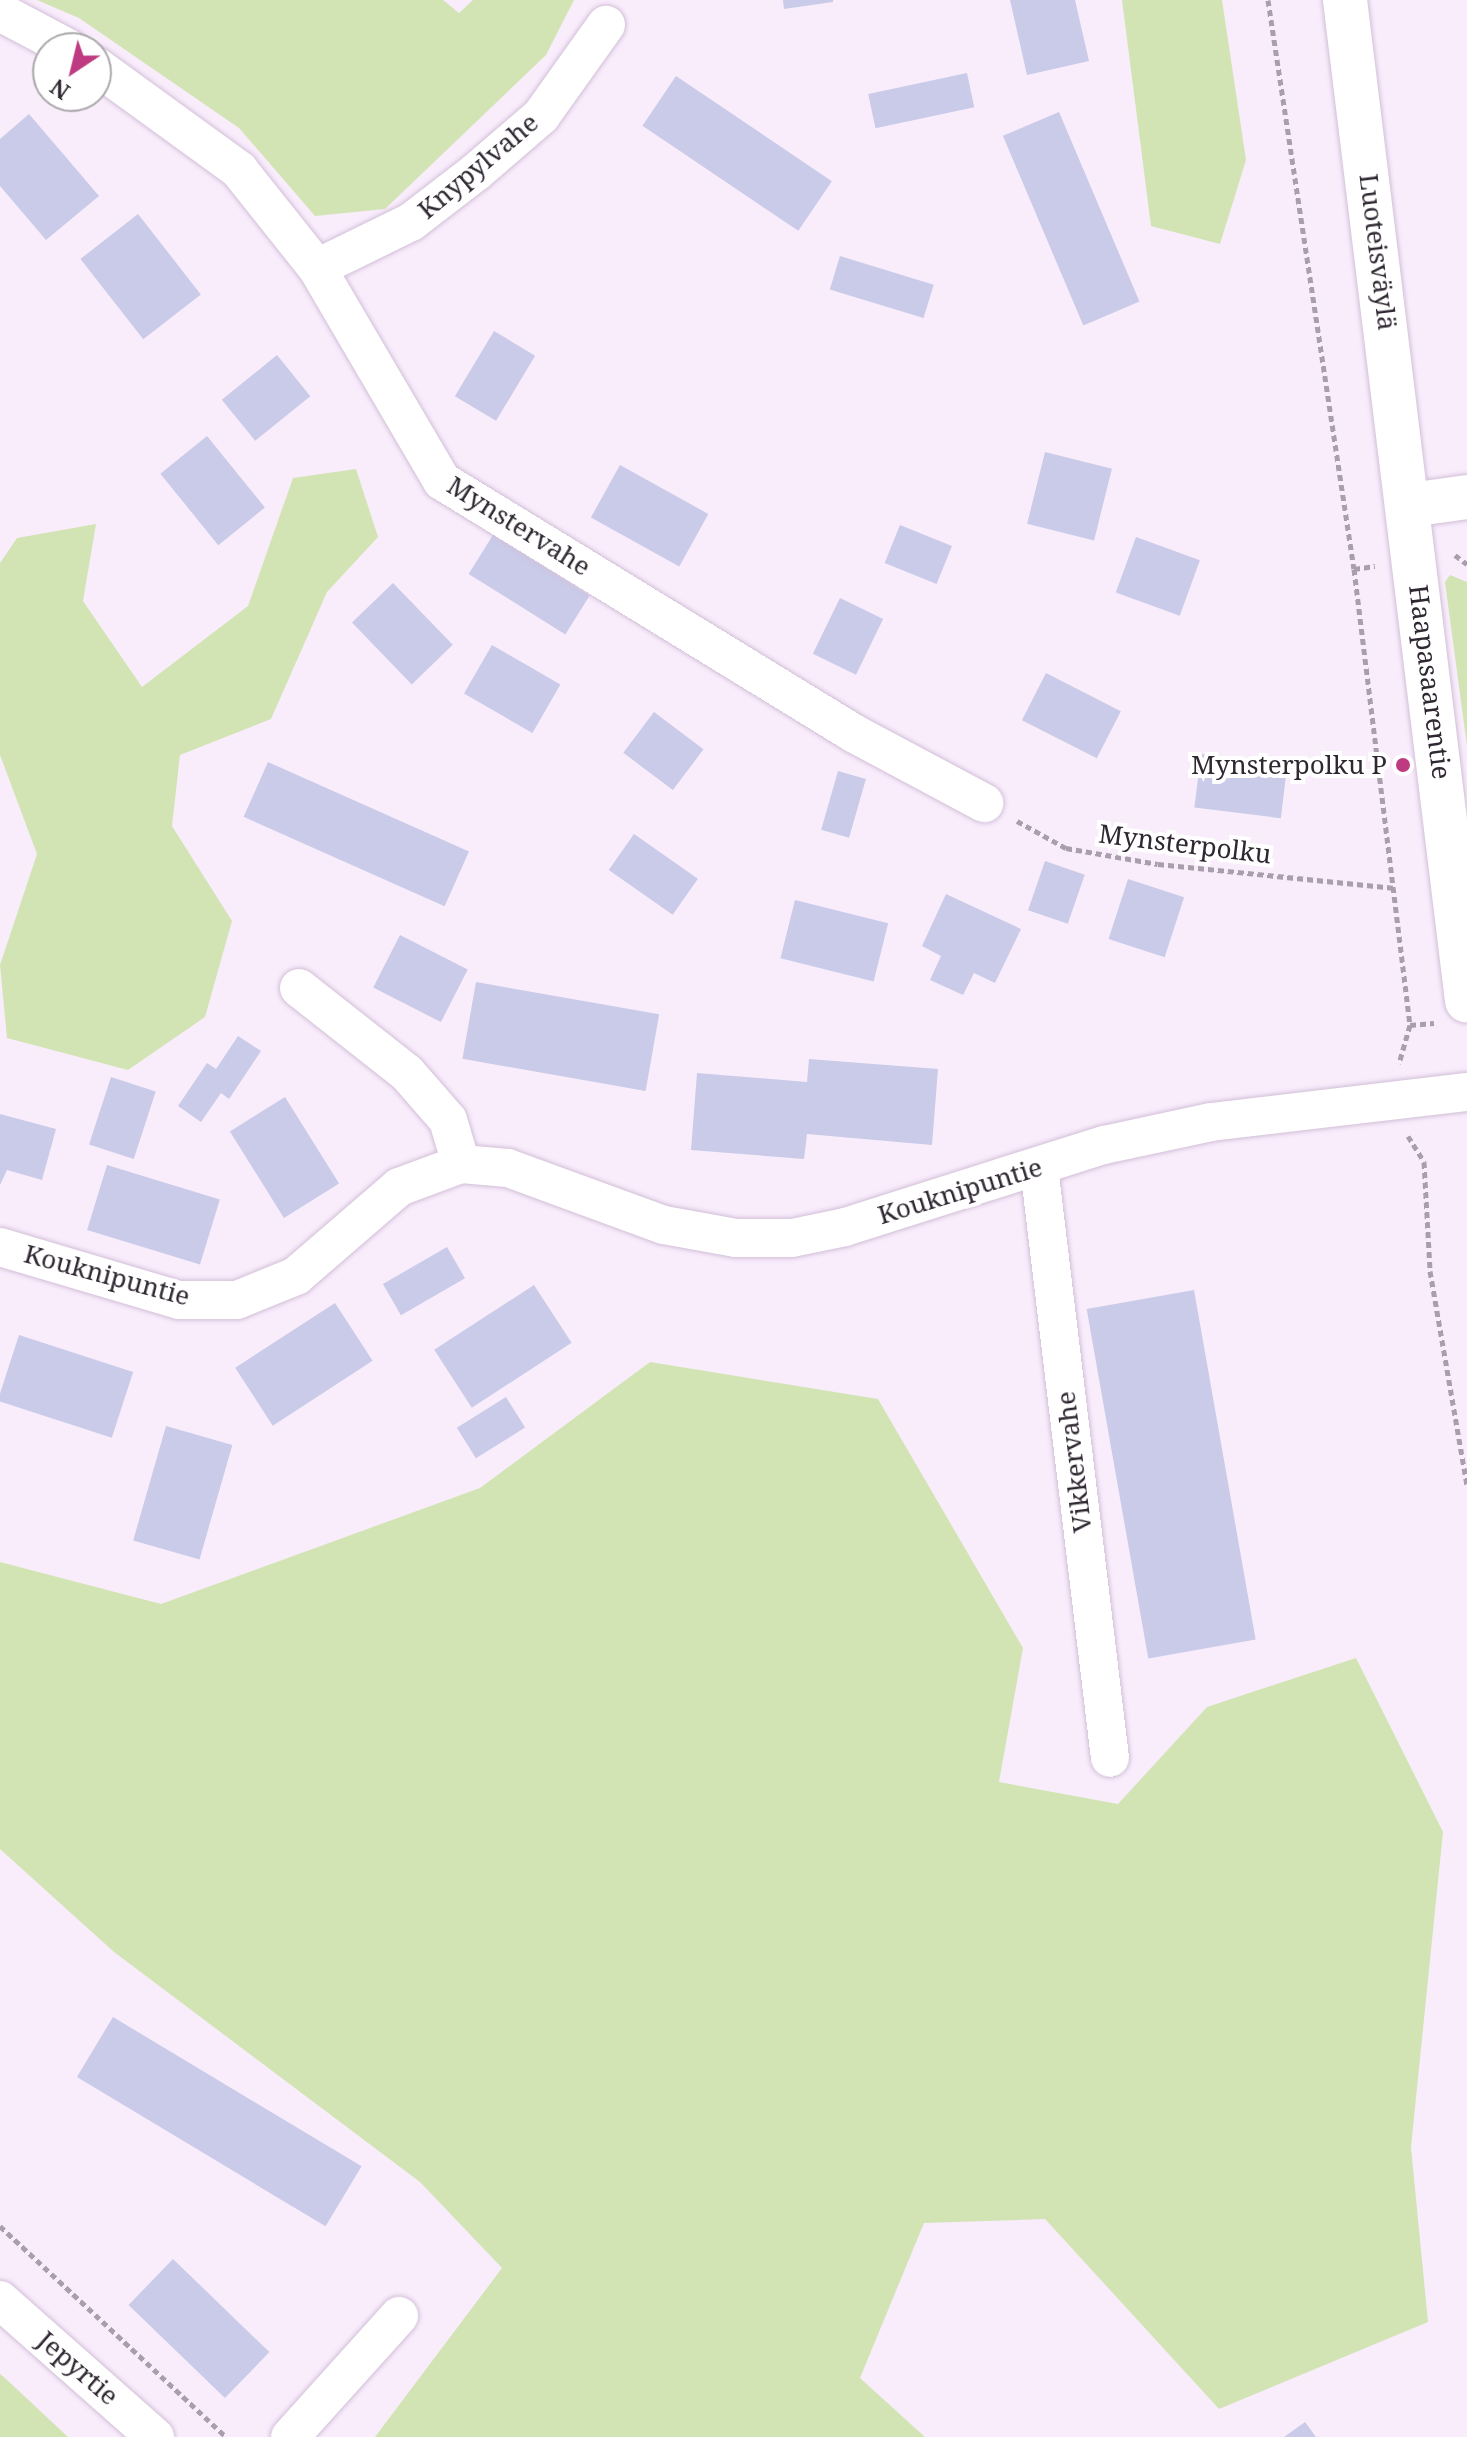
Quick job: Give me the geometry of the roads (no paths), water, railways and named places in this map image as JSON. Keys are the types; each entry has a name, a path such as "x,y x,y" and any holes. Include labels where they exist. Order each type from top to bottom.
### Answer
{"main road":[{"name":"Luoteisväylä","path":"1345,0 1410,505"},
{"path":"1410,505 1467,497"},
{"name":"Haapasaarentie","path":"1410,505 1467,1001"}],"street":[{"path":"0,12 38,32"},
{"name":"Knypylvahe","path":"317,268 411,222 476,172 541,116 606,25"},
{"name":"Mynstervahe","path":"112,78 239,170 317,268 442,481 853,733 984,803"},
{"path":"299,988 407,1073 448,1120 461,1164"},
{"name":"Kouknipuntie","path":"0,1247 179,1300 237,1300 296,1276 399,1187 461,1164 508,1168 664,1225 736,1238 778,1238 845,1227 1104,1145 1211,1122 1401,1097 1467,1092"},
{"name":"Vikkervahe","path":"1039,1167 1110,1758"},
{"name":"Jepyrtie","path":"0,2300 155,2437"},
{"path":"290,2437 399,2316"}],"place":[{"name":"Mynsterpolku P","path":"1403,765"}]}
